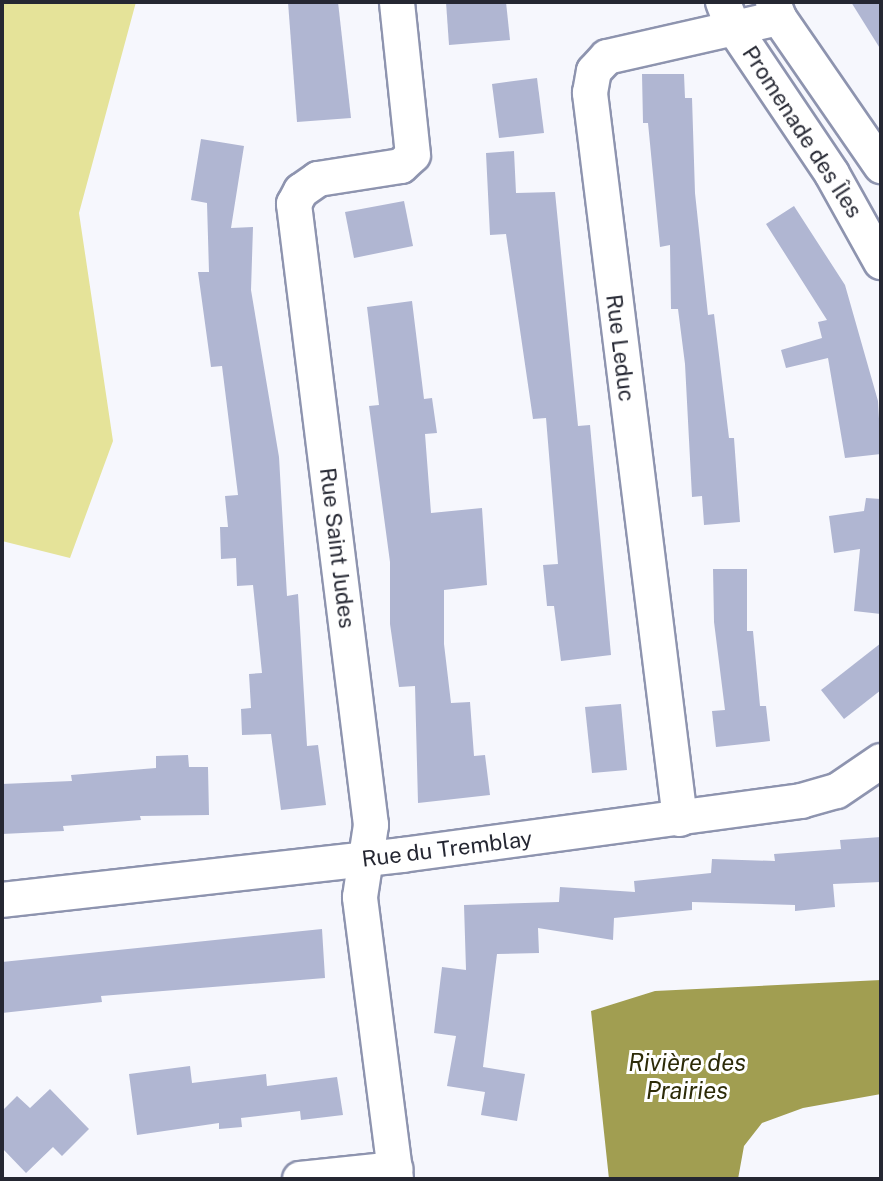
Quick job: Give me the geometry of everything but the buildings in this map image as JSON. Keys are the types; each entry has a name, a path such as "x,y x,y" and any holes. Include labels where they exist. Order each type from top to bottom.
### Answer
{"street":[{"name":"Rue Saint Judes","path":"396,1174 360,897 371,825 294,204 301,191 318,179 401,166 413,155 397,2"},
{"name":"Rue Leduc","path":"680,819 590,93 594,71 607,57 728,14 776,10"},
{"name":"Promenade des Îles","path":"776,10 881,166"},
{"name":"Promenade des Îles","path":"728,14 832,174 881,262"},
{"name":"Rue du Tremblay","path":"2,900 366,859 680,819 820,796 881,761"},
{"path":"300,1179 396,1174"}],"shaded area":[{"path":"2,2 136,2 79,213 113,441 70,558 2,541"}],"water":[{"name":"Rivière des Prairies","path":"881,980 881,1094 803,1108 762,1123 744,1146 738,1179 609,1179 591,1011 655,991"}]}
